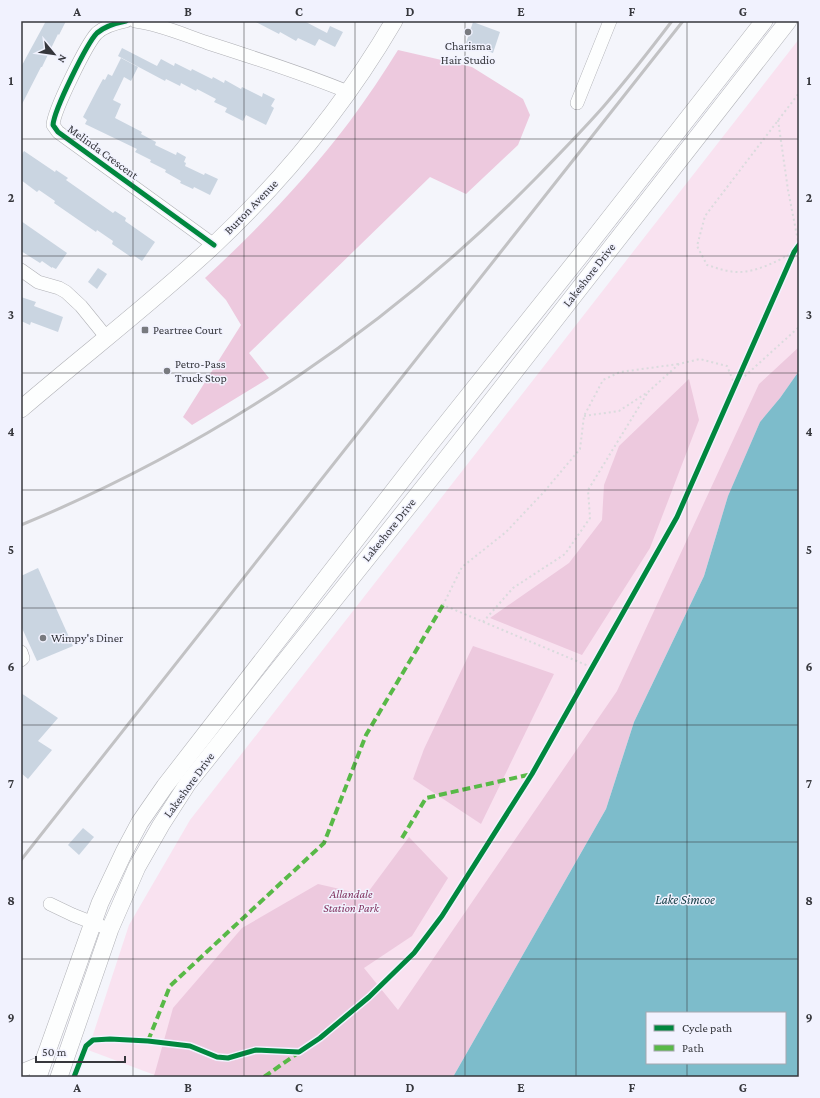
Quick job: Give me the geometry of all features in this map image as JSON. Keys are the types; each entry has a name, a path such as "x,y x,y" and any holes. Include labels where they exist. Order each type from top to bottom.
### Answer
{"main road":[{"name":"Burton Avenue","path":"21,409 107,338 214,244 277,181 325,123 348,92 376,51 394,21"},
{"name":"Lakeshore Drive","path":"41,1069 92,923 124,852 140,822 165,786 430,444 580,256 764,21"},
{"name":"Lakeshore Drive","path":"59,1077 110,929 137,867 161,825 188,783 446,458 788,21"}],"street":[{"name":"Melinda Crescent","path":"126,21 117,22 97,33 68,85 53,117 53,125 58,132 214,244"},
{"path":"134,21 158,26 261,60 348,92"},
{"path":"577,103 610,21"},
{"path":"21,270 38,282 59,288 66,292 81,306 107,338"},
{"path":"21,652 23,658 21,660"},
{"path":"50,904 73,916 110,929"},
{"path":"21,1071 41,1069"}],"path":[{"path":"799,93 705,216 697,246 707,265 730,272 751,271 778,261 794,252 799,245"},
{"path":"778,120 788,190 798,241 791,259"},
{"path":"735,385 799,327"},
{"path":"591,668 443,605 462,567 511,526 543,493 580,449 584,416 604,380 620,372 679,364 700,359 727,366 735,385"},
{"path":"584,416 619,411 648,392 679,364"},
{"path":"732,392 741,370"},
{"path":"483,622 513,588 565,554 590,518 588,490 648,392"},
{"path":"588,673 595,661"}],"green space":[{"name":"Allandale Station Park","path":"799,39 799,371 780,398 453,1077 160,1077 88,1050 129,925 190,820"},
{"path":"398,50 472,67 523,99 530,115 518,145 466,194 430,177 249,353 269,378 192,425 183,417 241,325 226,300 205,278 263,222 317,163 375,86"},
{"path":"799,347 799,371 780,398 760,422 728,496 704,576 634,722 606,809 453,1077 154,1076 173,1008 242,928 318,884 366,895 409,837 448,878 412,936 364,968 398,1010 617,691 759,384"},
{"path":"689,379 699,420 650,548 582,655 490,618 569,563 602,520 604,485 619,446"},
{"path":"473,646 554,674 481,824 413,779 424,749"}],"water":[{"name":"Lake Simcoe","path":"799,371 799,1077 453,1077 606,809 634,722 704,576 728,496 760,422 780,398"}],"building":[{"path":"46,21 66,21 21,106 21,67"},
{"path":"254,21 304,21 327,33 330,26 343,32 335,47 319,39 315,46 298,38 296,41 280,32 279,34"},
{"path":"473,22 500,32 493,53 466,43"},
{"path":"122,48 157,66 161,59 174,66 175,63 191,71 192,69 212,79 213,77 224,83 225,80 241,89 242,87 262,97 263,93 275,99 271,106 274,108 266,125 246,115 243,121 225,112 227,108 214,102 216,99 197,89 196,91 181,83 180,86 166,79 165,81 118,56"},
{"path":"121,58 138,67 131,81 124,77 113,100 121,104 115,118 142,132 141,134 156,142 155,145 176,155 177,152 186,157 184,162 186,163 185,166 204,175 205,173 218,179 210,195 194,187 193,189 180,183 181,181 165,172 166,170 135,152 137,149 85,124 87,120 83,117 103,79 105,80 108,74 112,76"},
{"path":"24,151 55,172 56,170 68,178 66,180 113,213 115,211 126,218 125,221 155,242 142,261 133,255 131,257 112,244 113,241 97,230 96,232 54,203 55,201 39,190 37,192 21,180 21,156"},
{"path":"21,221 67,253 56,269 42,261 40,263 21,251"},
{"path":"98,268 107,274 97,289 88,282"},
{"path":"21,297 36,302 34,306 63,317 58,332 31,322 30,325 21,321"},
{"path":"38,568 73,646 37,661 21,626 21,576"},
{"path":"21,693 58,718 38,741 52,750 28,779 21,773"},
{"path":"83,828 94,837 79,855 68,845"}],"railway":[{"path":"21,525 93,493 163,458 231,419 297,377 361,331 422,283 482,231 538,176 604,106 672,21"},
{"path":"21,860 683,21"}],"marked path":[{"path":"148,1041 170,986 324,843 366,735 443,605"},
{"path":"402,838 426,798 532,774"},
{"path":"264,1077 298,1053"}],"cycle path":[{"path":"126,21 104,28 92,39 65,92 53,125 58,132 214,245"},
{"path":"74,1077 86,1046 93,1040 110,1039 148,1041 190,1046 217,1057 228,1058 256,1050 299,1052 320,1038 369,997 414,953 442,916 532,774 677,517 794,252 799,245"}],"place":[{"name":"Charisma Hair Studio","path":"468,32"},
{"name":"Peartree Court","path":"145,330"},
{"name":"Petro-Pass Truck Stop","path":"167,371"},
{"name":"Wimpy's Diner","path":"43,638"}]}
